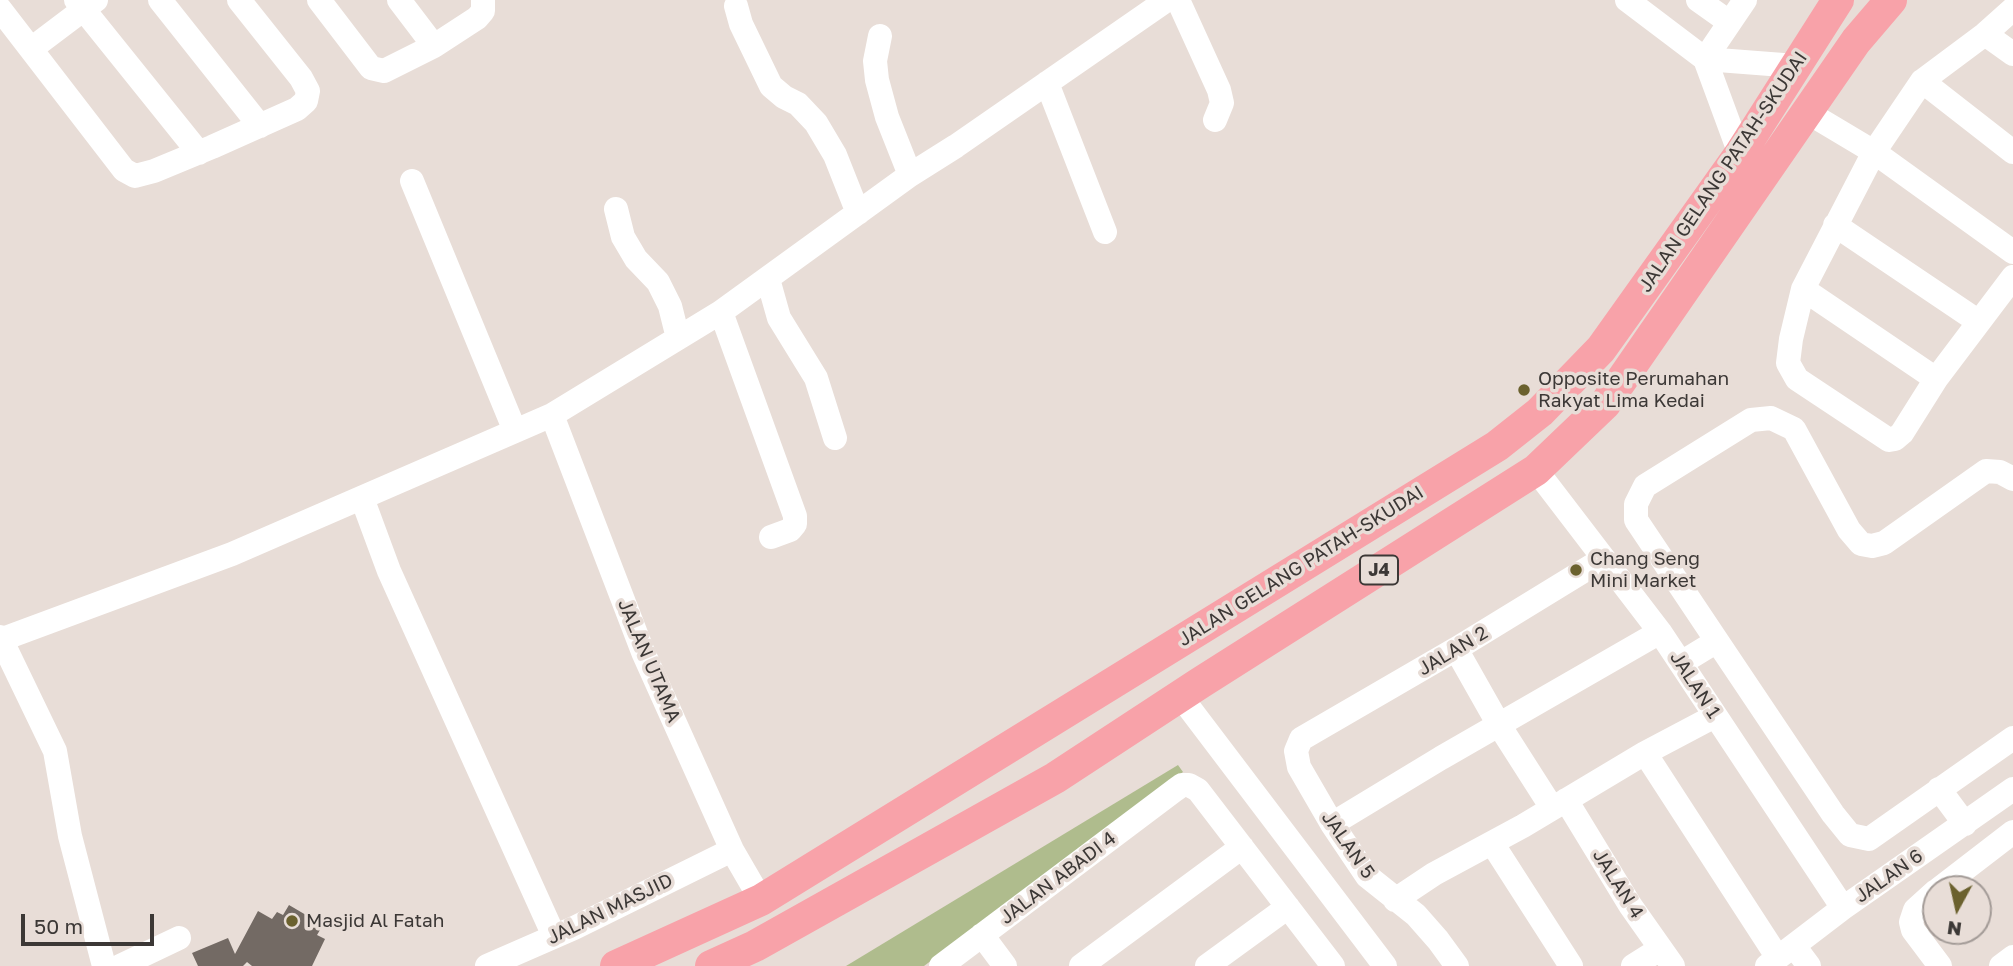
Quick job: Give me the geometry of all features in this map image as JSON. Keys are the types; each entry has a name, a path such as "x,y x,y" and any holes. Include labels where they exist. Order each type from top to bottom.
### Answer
{"main road":[{"name":"JALAN GELANG PATAH-SKUDAI","path":"616,966 761,900 1497,446 1557,396 1601,349 1740,154 1838,0"},
{"name":"JALAN GELANG PATAH-SKUDAI","path":"711,966 755,946 1055,778 1200,682 1536,470 1605,404 1856,41 1891,0"}],"street":[{"path":"160,0 260,126"},
{"path":"0,9 124,170 135,176 155,172 199,153 297,109 306,101 308,91 301,78 239,0"},
{"path":"319,0 370,68 384,71 434,46 477,18 483,11 483,0"},
{"path":"399,0 434,46"},
{"path":"104,966 70,836 55,751 0,639 232,554 552,415 721,312 910,175 1167,0"},
{"path":"1178,0 1219,90 1222,103 1215,120"},
{"path":"1627,0 1705,59 1740,154"},
{"path":"1698,0 1729,22"},
{"path":"1705,59 1745,0"},
{"path":"31,49 85,3 199,153"},
{"path":"736,6 741,24 771,86 798,104 816,123 835,155 858,213"},
{"path":"2013,9 1985,34 1922,81 1874,152 1803,289 1788,363 1797,379 1889,440 1895,439 1902,433 1936,379 2013,276"},
{"path":"1985,34 2013,54"},
{"path":"880,36 875,61 877,80 887,117 910,175"},
{"path":"1705,59 1796,66"},
{"path":"1922,81 2013,152"},
{"path":"1047,83 1105,232"},
{"path":"1807,112 1874,152 2013,253"},
{"path":"412,181 515,431"},
{"path":"616,209 623,237 636,259 658,282 670,306 678,338"},
{"path":"1835,225 1979,322"},
{"path":"768,279 779,318 816,378 835,438"},
{"path":"1803,289 1936,379"},
{"path":"721,312 795,516 790,530 771,537"},
{"name":"JALAN UTAMA","path":"552,415 643,652 732,850 761,900"},
{"path":"2013,479 2000,472 1986,471 1884,543 1872,546 1861,544 1849,530 1794,429 1771,418 1751,421 1645,486 1636,504 1636,520 1833,814 1850,835 1869,839 2013,738"},
{"name":"JALAN 1","path":"1536,470 1660,632 1843,908"},
{"path":"362,498 389,571 554,936"},
{"name":"JALAN 2","path":"1301,738 1456,649 1603,559"},
{"path":"1332,824 1660,632"},
{"path":"1681,663 1717,641"},
{"name":"JALAN 4","path":"1456,649 1499,725 1559,804 1667,957"},
{"path":"1181,696 1385,966"},
{"path":"1395,900 1434,874 1715,716"},
{"name":"JALAN 5","path":"1301,738 1296,751 1299,767 1332,824 1367,876 1416,915 1457,966"},
{"path":"1645,753 1780,957 1809,966"},
{"name":"JALAN ABADI 4","path":"941,966 1175,790 1189,785 1198,790 1242,847"},
{"path":"1939,789 1965,824"},
{"name":"JALAN 6","path":"1780,957 1843,908 2013,789"},
{"path":"1957,875 2013,832"},
{"path":"1492,843 1571,966"},
{"path":"1081,966 1242,847 1334,966"},
{"name":"JALAN MASJID","path":"487,966 732,850"},
{"path":"1922,904 1915,910 1911,922 1913,930 1922,942"},
{"path":"1207,966 1288,907"},
{"path":"982,935 1005,966"},
{"path":"120,966 179,938"},
{"path":"1924,945 1940,966"},
{"path":"1633,966 1667,957"},
{"path":"2001,966 2013,957"}],"green space":[{"path":"1178,765 1183,772 924,966 846,966"}],"building":[{"path":"289,905 323,925 317,935 325,939 312,966 252,966 247,962 243,966 198,966 192,953 228,938 235,954 258,911 272,919 277,912 283,915"}],"place":[{"name":"Opposite Perumahan Rakyat Lima Kedai","path":"1524,390"},
{"name":"Chang Seng Mini Market","path":"1576,570"},
{"name":"Masjid Al Fatah","path":"292,921"}]}
